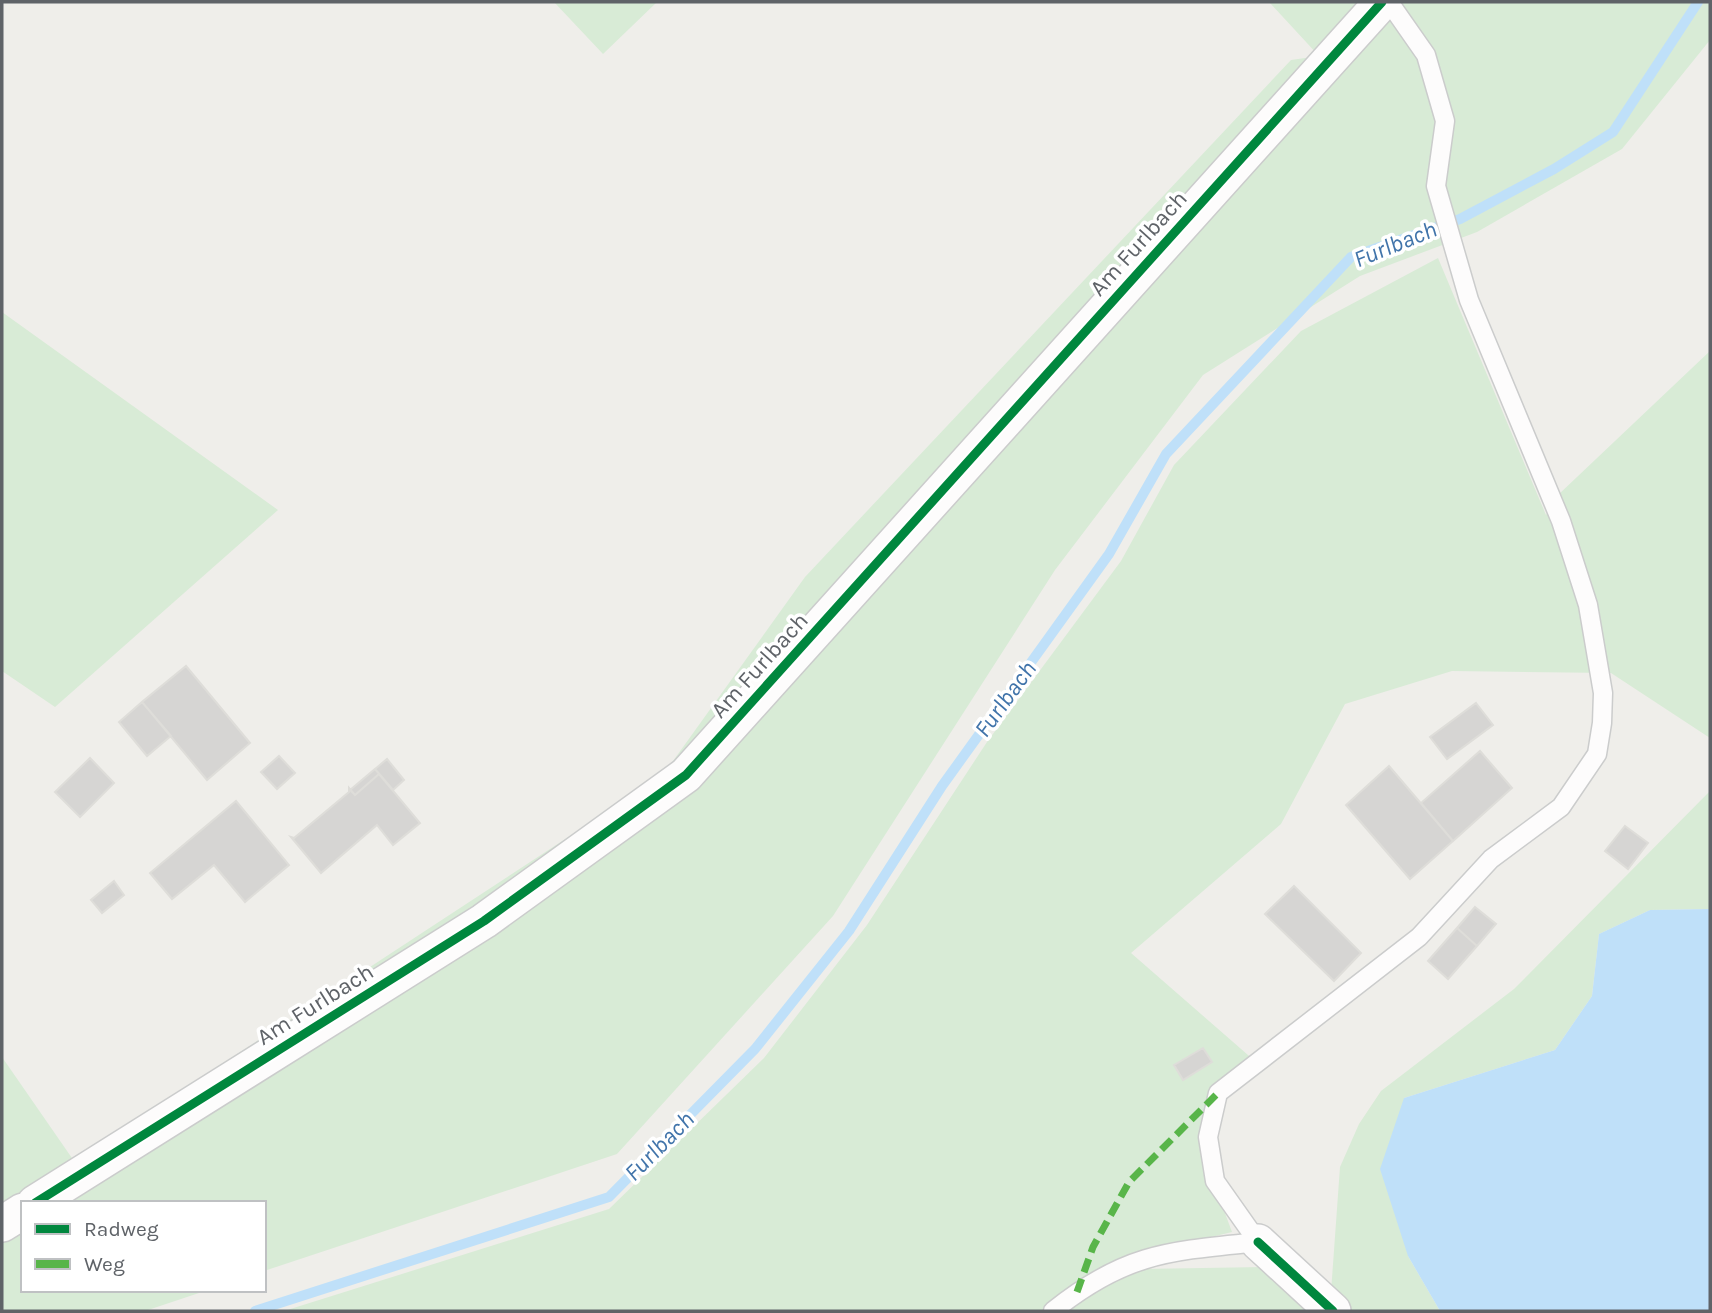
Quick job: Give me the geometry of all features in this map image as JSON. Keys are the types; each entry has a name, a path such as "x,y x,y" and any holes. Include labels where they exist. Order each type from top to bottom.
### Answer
{"street":[{"name":"Am Furlbach","path":"38,1201 484,921 686,775 1382,2"},
{"path":"2,1224 21,1212"},
{"path":"1258,1242 1333,1311"}],"lane":[{"path":"1054,1311 1093,1281 1137,1260 1258,1242 1216,1181 1208,1137 1218,1093 1419,937 1491,859 1561,807 1597,754 1603,693 1588,605 1561,521 1469,300 1436,186 1445,121 1426,55 1389,2"}],"green space":[{"path":"554,2 657,2 603,54"},
{"path":"1269,2 1710,2 1710,40 1622,149 1477,232 1360,276 1203,375 1055,570 833,916 617,1154 266,1270 266,1201 21,1201 21,1292 202,1292 145,1311 2,1311 2,1057 74,1161 663,775 805,577 1291,60 1319,56"},
{"path":"1438,258 1546,515 1558,495 1710,351 1710,738 1611,673 1452,671 1345,704 1281,824 1131,953 1256,1062 1217,1092 1213,1181 1232,1232 1133,1256 1092,1276 1044,1311 284,1311 609,1209 764,1058 867,925 987,742 1121,561 1174,465 1301,331"},
{"path":"2,312 278,510 55,707 2,671"},
{"path":"1710,791 1710,909 1650,910 1599,934 1592,996 1555,1050 1404,1098 1408,1256 1440,1311 1353,1311 1331,1292 1340,1167 1359,1124 1381,1091 1514,989"},
{"path":"1264,1267 1312,1311 1069,1311 1098,1288 1141,1269"}],"water":[{"path":"1710,909 1710,1311 1440,1311 1408,1256 1380,1169 1404,1098 1555,1050 1592,996 1599,934 1650,910"}],"building":[{"path":"186,666 250,743 207,780 142,702"},
{"path":"142,702 171,736 147,756 119,722"},
{"path":"1476,703 1493,725 1447,759 1430,737"},
{"path":"1480,751 1512,788 1453,841 1421,803"},
{"path":"279,756 295,773 277,789 261,772"},
{"path":"90,758 114,783 80,817 55,792"},
{"path":"387,759 404,780 393,790 375,769"},
{"path":"1389,766 1453,841 1410,879 1346,805"},
{"path":"375,769 379,774 355,795 350,790"},
{"path":"379,774 420,823 393,845 377,825 321,873 291,837 294,838 349,792 349,788 355,795"},
{"path":"236,801 289,865 245,902 214,865 172,899 150,873"},
{"path":"1625,826 1648,843 1628,869 1605,851"},
{"path":"114,881 124,895 102,913 91,900"},
{"path":"1294,886 1361,953 1334,981 1265,914"},
{"path":"1475,907 1496,924 1477,946 1457,928"},
{"path":"1457,928 1477,946 1448,979 1428,961"},
{"path":"1203,1048 1212,1062 1183,1080 1174,1065"}],"waterway":[{"name":"Furlbach","path":"255,1311 609,1197 755,1049 849,931 942,786 1109,554 1166,454 1351,257 1460,219 1554,169 1613,132 1698,2"}],"marked path":[{"path":"1077,1292 1093,1247 1129,1182 1218,1093"}],"cycle path":[{"path":"38,1201 484,921 686,775 1382,2"},
{"path":"1258,1242 1333,1311"}]}
